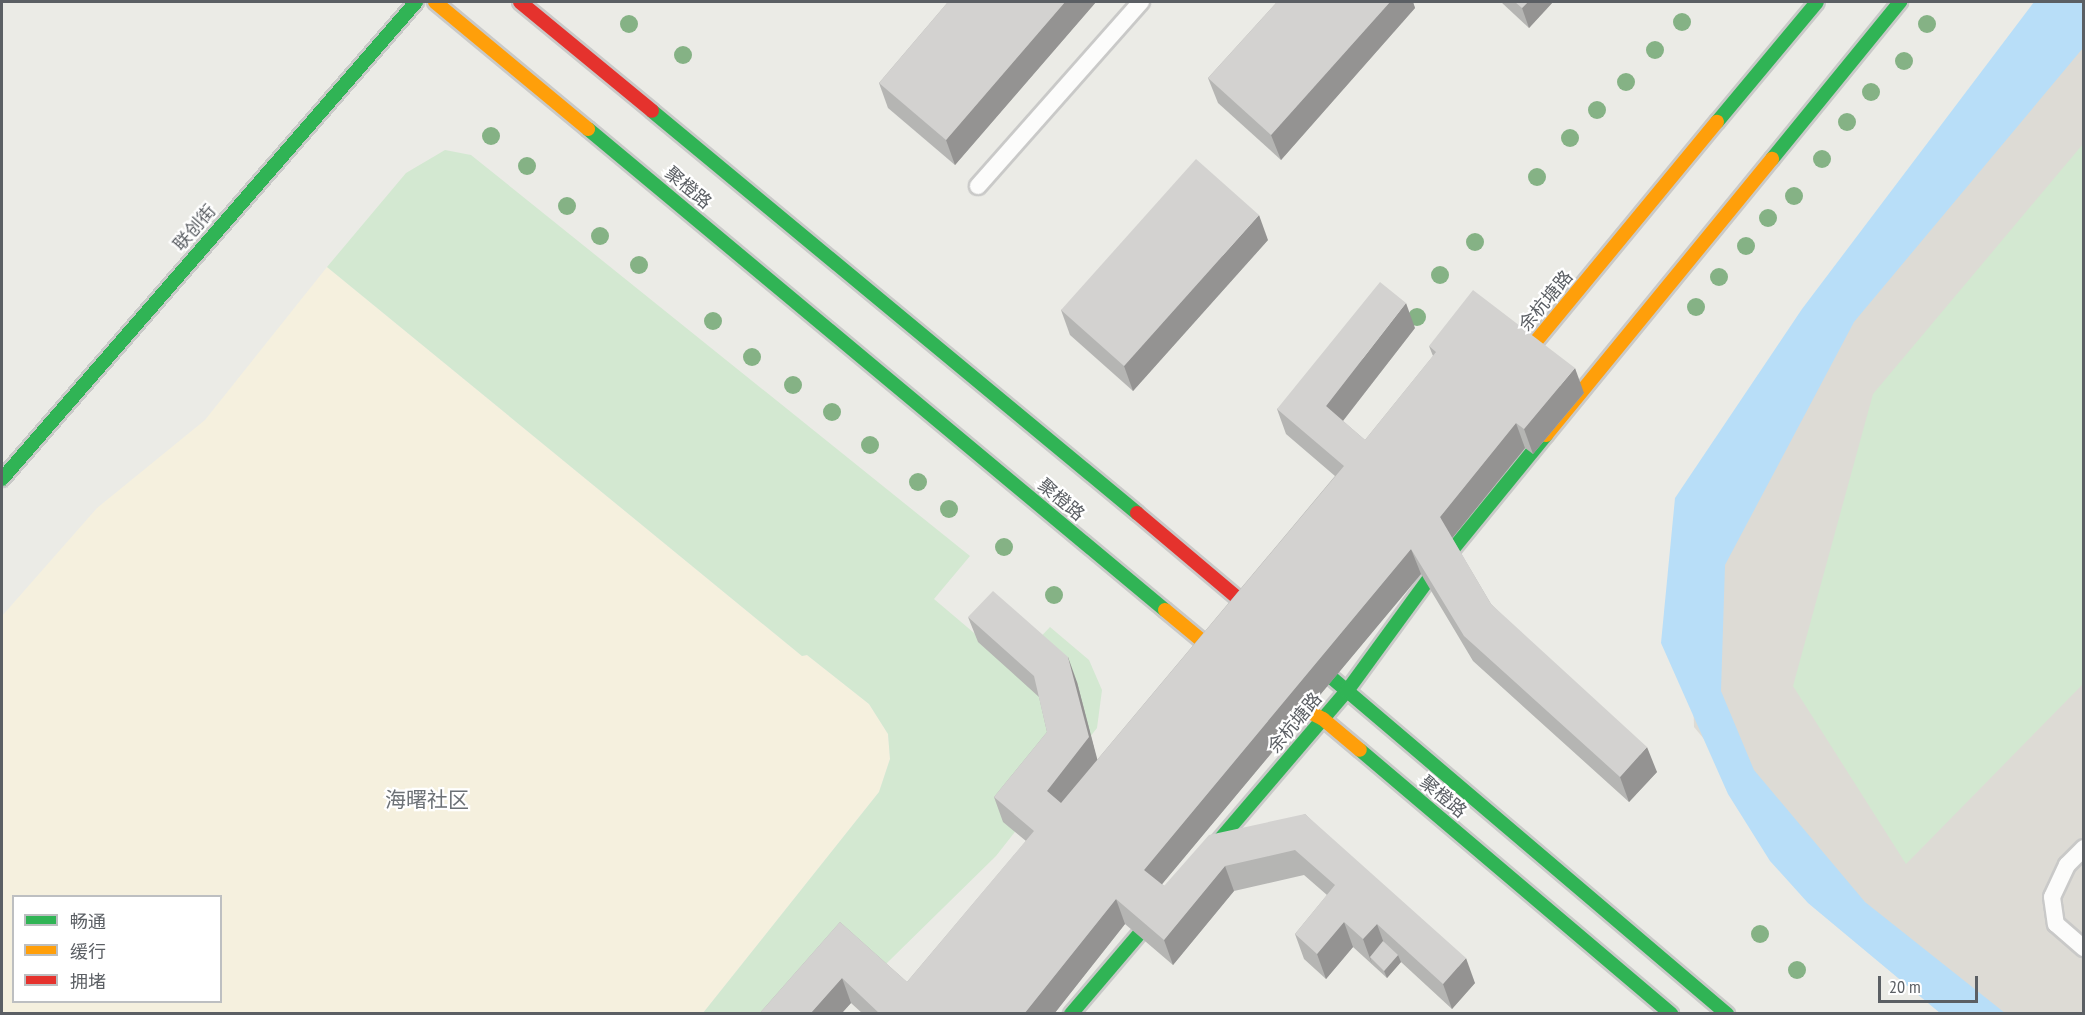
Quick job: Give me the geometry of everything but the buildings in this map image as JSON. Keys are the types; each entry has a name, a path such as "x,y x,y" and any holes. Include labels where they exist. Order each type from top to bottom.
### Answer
{"street":[{"name":"联创街","path":"2,479 416,2"},
{"name":"聚橙路","path":"435,2 1250,688 1323,719 1671,1014"},
{"name":"聚橙路","path":"520,2 1292,636 1347,691 1727,1014"},
{"name":"余杭塘路","path":"1500,385 1817,2"},
{"name":"余杭塘路","path":"1071,1014 1347,691 1431,576 1900,2"},
{"path":"1250,688 1292,636"}],"lane":[{"path":"978,186 1141,2"},
{"path":"2084,848 2067,865 2052,897 2056,924 2084,948"}],"shaded area":[{"path":"2083,20 2083,1013 1964,1013 1867,935 1694,727 1688,530"},
{"path":"327,267 802,656 807,655 869,704 888,734 890,759 879,792 703,1013 2,1014 2,616 97,508 205,420"}],"green space":[{"path":"2083,144 2083,684 1906,864 1793,686 1873,394"},
{"path":"445,150 471,155 970,556 934,599 1013,666 1050,627 1089,660 1102,690 1097,728 996,856 836,1013 703,1013 879,792 890,759 888,734 869,704 807,655 802,656 327,267 406,173"}],"water":[{"path":"2034,2 2083,2 2083,48 1854,322 1725,565 1721,691 1754,770 1865,902 2005,1013 1940,1013 1808,903 1770,861 1728,794 1661,643 1675,498 1802,309"}],"traffic: fast":[{"path":"2,479 416,2"},
{"path":"1717,122 1817,2"},
{"path":"1772,159 1900,2"},
{"path":"652,111 1137,513"},
{"path":"588,129 1165,610"},
{"path":"1199,864 1347,691 1431,576 1546,435"},
{"path":"1319,667 1727,1014"},
{"path":"1360,750 1671,1014"},
{"path":"1071,1014 1168,900"}],"traffic: slow":[{"path":"435,2 588,129"},
{"path":"1509,374 1717,122"},
{"path":"1546,435 1772,159"},
{"path":"1165,610 1253,683 1323,719 1360,750"}],"traffic: jam":[{"path":"520,2 652,111"},
{"path":"1137,513 1319,667"}],"district":[{"name":"海曙社区","path":"427,800"}]}
